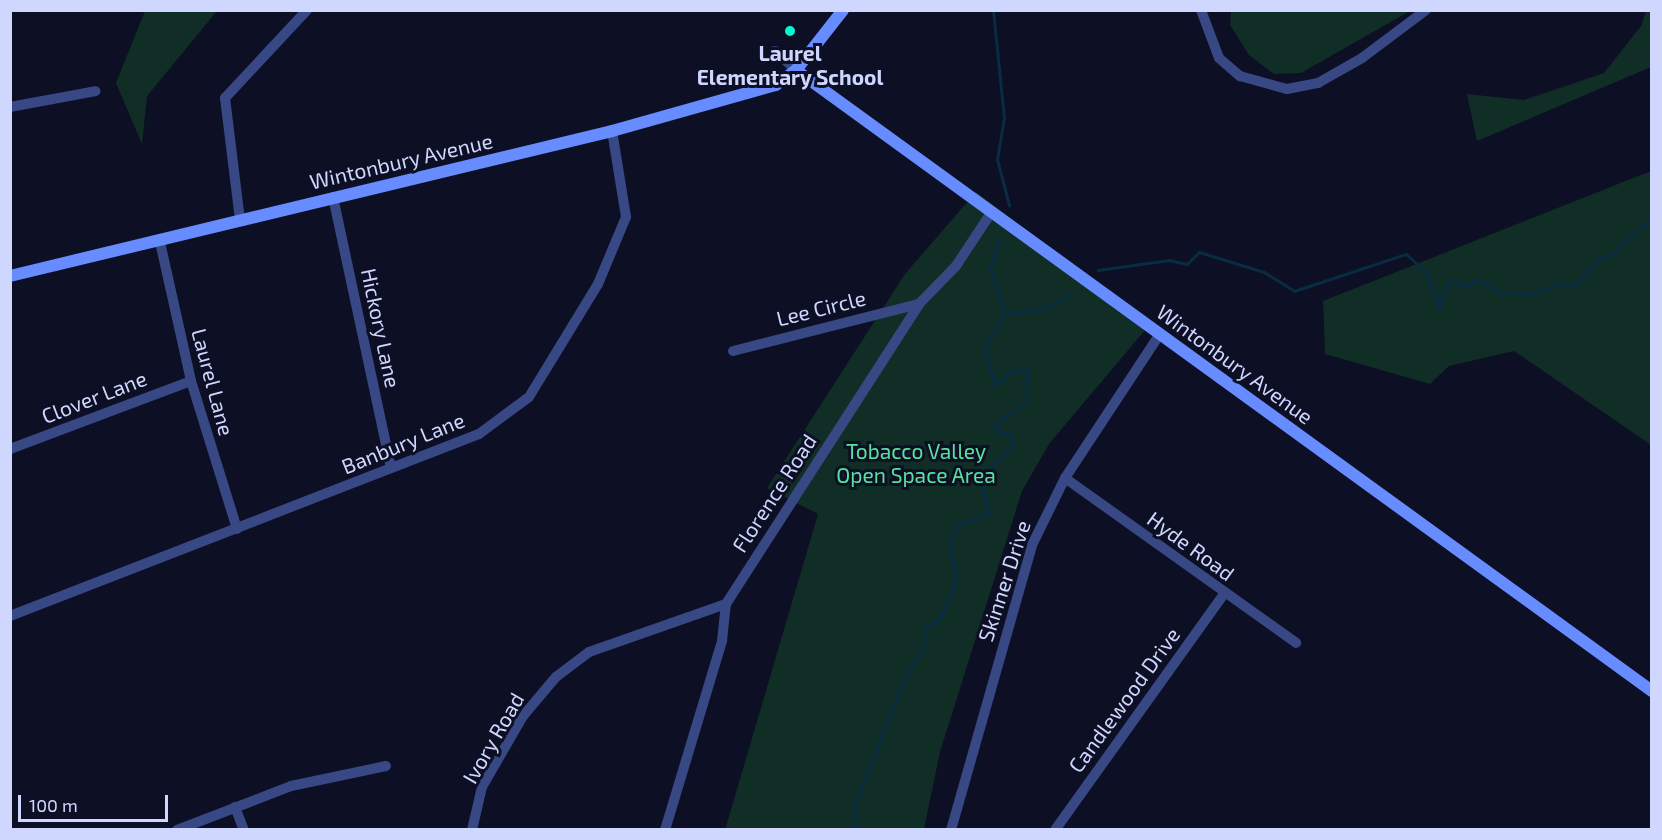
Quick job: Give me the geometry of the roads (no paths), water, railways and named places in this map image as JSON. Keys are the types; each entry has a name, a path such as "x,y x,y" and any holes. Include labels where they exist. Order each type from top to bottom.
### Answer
{"street":[{"path":"240,220 225,98 307,10"},
{"path":"795,70 843,10"},
{"path":"1201,10 1219,58 1240,76 1287,89 1318,83 1362,58 1426,10"},
{"name":"Wintonbury Avenue","path":"775,51 795,70 1652,691"},
{"name":"Wintonbury Avenue","path":"10,276 160,242 333,197 612,131 776,85 795,70"},
{"path":"10,107 96,91"},
{"name":"Banbury Lane","path":"10,616 479,434 529,397 563,346 626,217 612,131"},
{"name":"Hickory Lane","path":"333,197 391,468"},
{"name":"Florence Road","path":"665,830 722,640 726,604 919,303 956,266 991,213"},
{"name":"Laurel Lane","path":"160,242 191,381 237,529"},
{"name":"Lee Circle","path":"733,351 919,303"},
{"name":"Skinner Drive","path":"951,830 1032,543 1065,478 1160,334"},
{"name":"Clover Lane","path":"10,449 191,381"},
{"name":"Hyde Road","path":"1065,478 1224,594 1296,642"},
{"name":"Candlewood Drive","path":"1055,830 1224,594"},
{"name":"Ivory Road","path":"472,830 482,787 523,716 556,677 589,652 726,604"},
{"path":"177,830 291,786 386,766"},
{"path":"235,807 244,830"}],"waterway":[{"path":"993,10 1004,118 997,159 1009,205"},
{"path":"1098,270 1169,260 1187,264 1199,252 1264,272 1294,291 1406,254 1426,272 1439,308 1449,280 1467,286 1477,279 1502,294 1534,293 1565,283 1575,286 1599,258 1611,255 1652,217"},
{"path":"855,830 854,808 902,683 924,646 924,629 941,617 956,580 950,539 958,525 989,514 982,488 986,474 1013,444 1011,434 997,431 995,425 1026,402 1027,369 1009,372 995,385 984,350 1004,314 990,268 999,240"},
{"path":"1004,314 1046,308 1072,293"}],"place":[{"name":"Laurel Elementary School","path":"790,31"}],"park label":[{"name":"Tobacco Valley Open Space Area","path":"916,463"}]}
